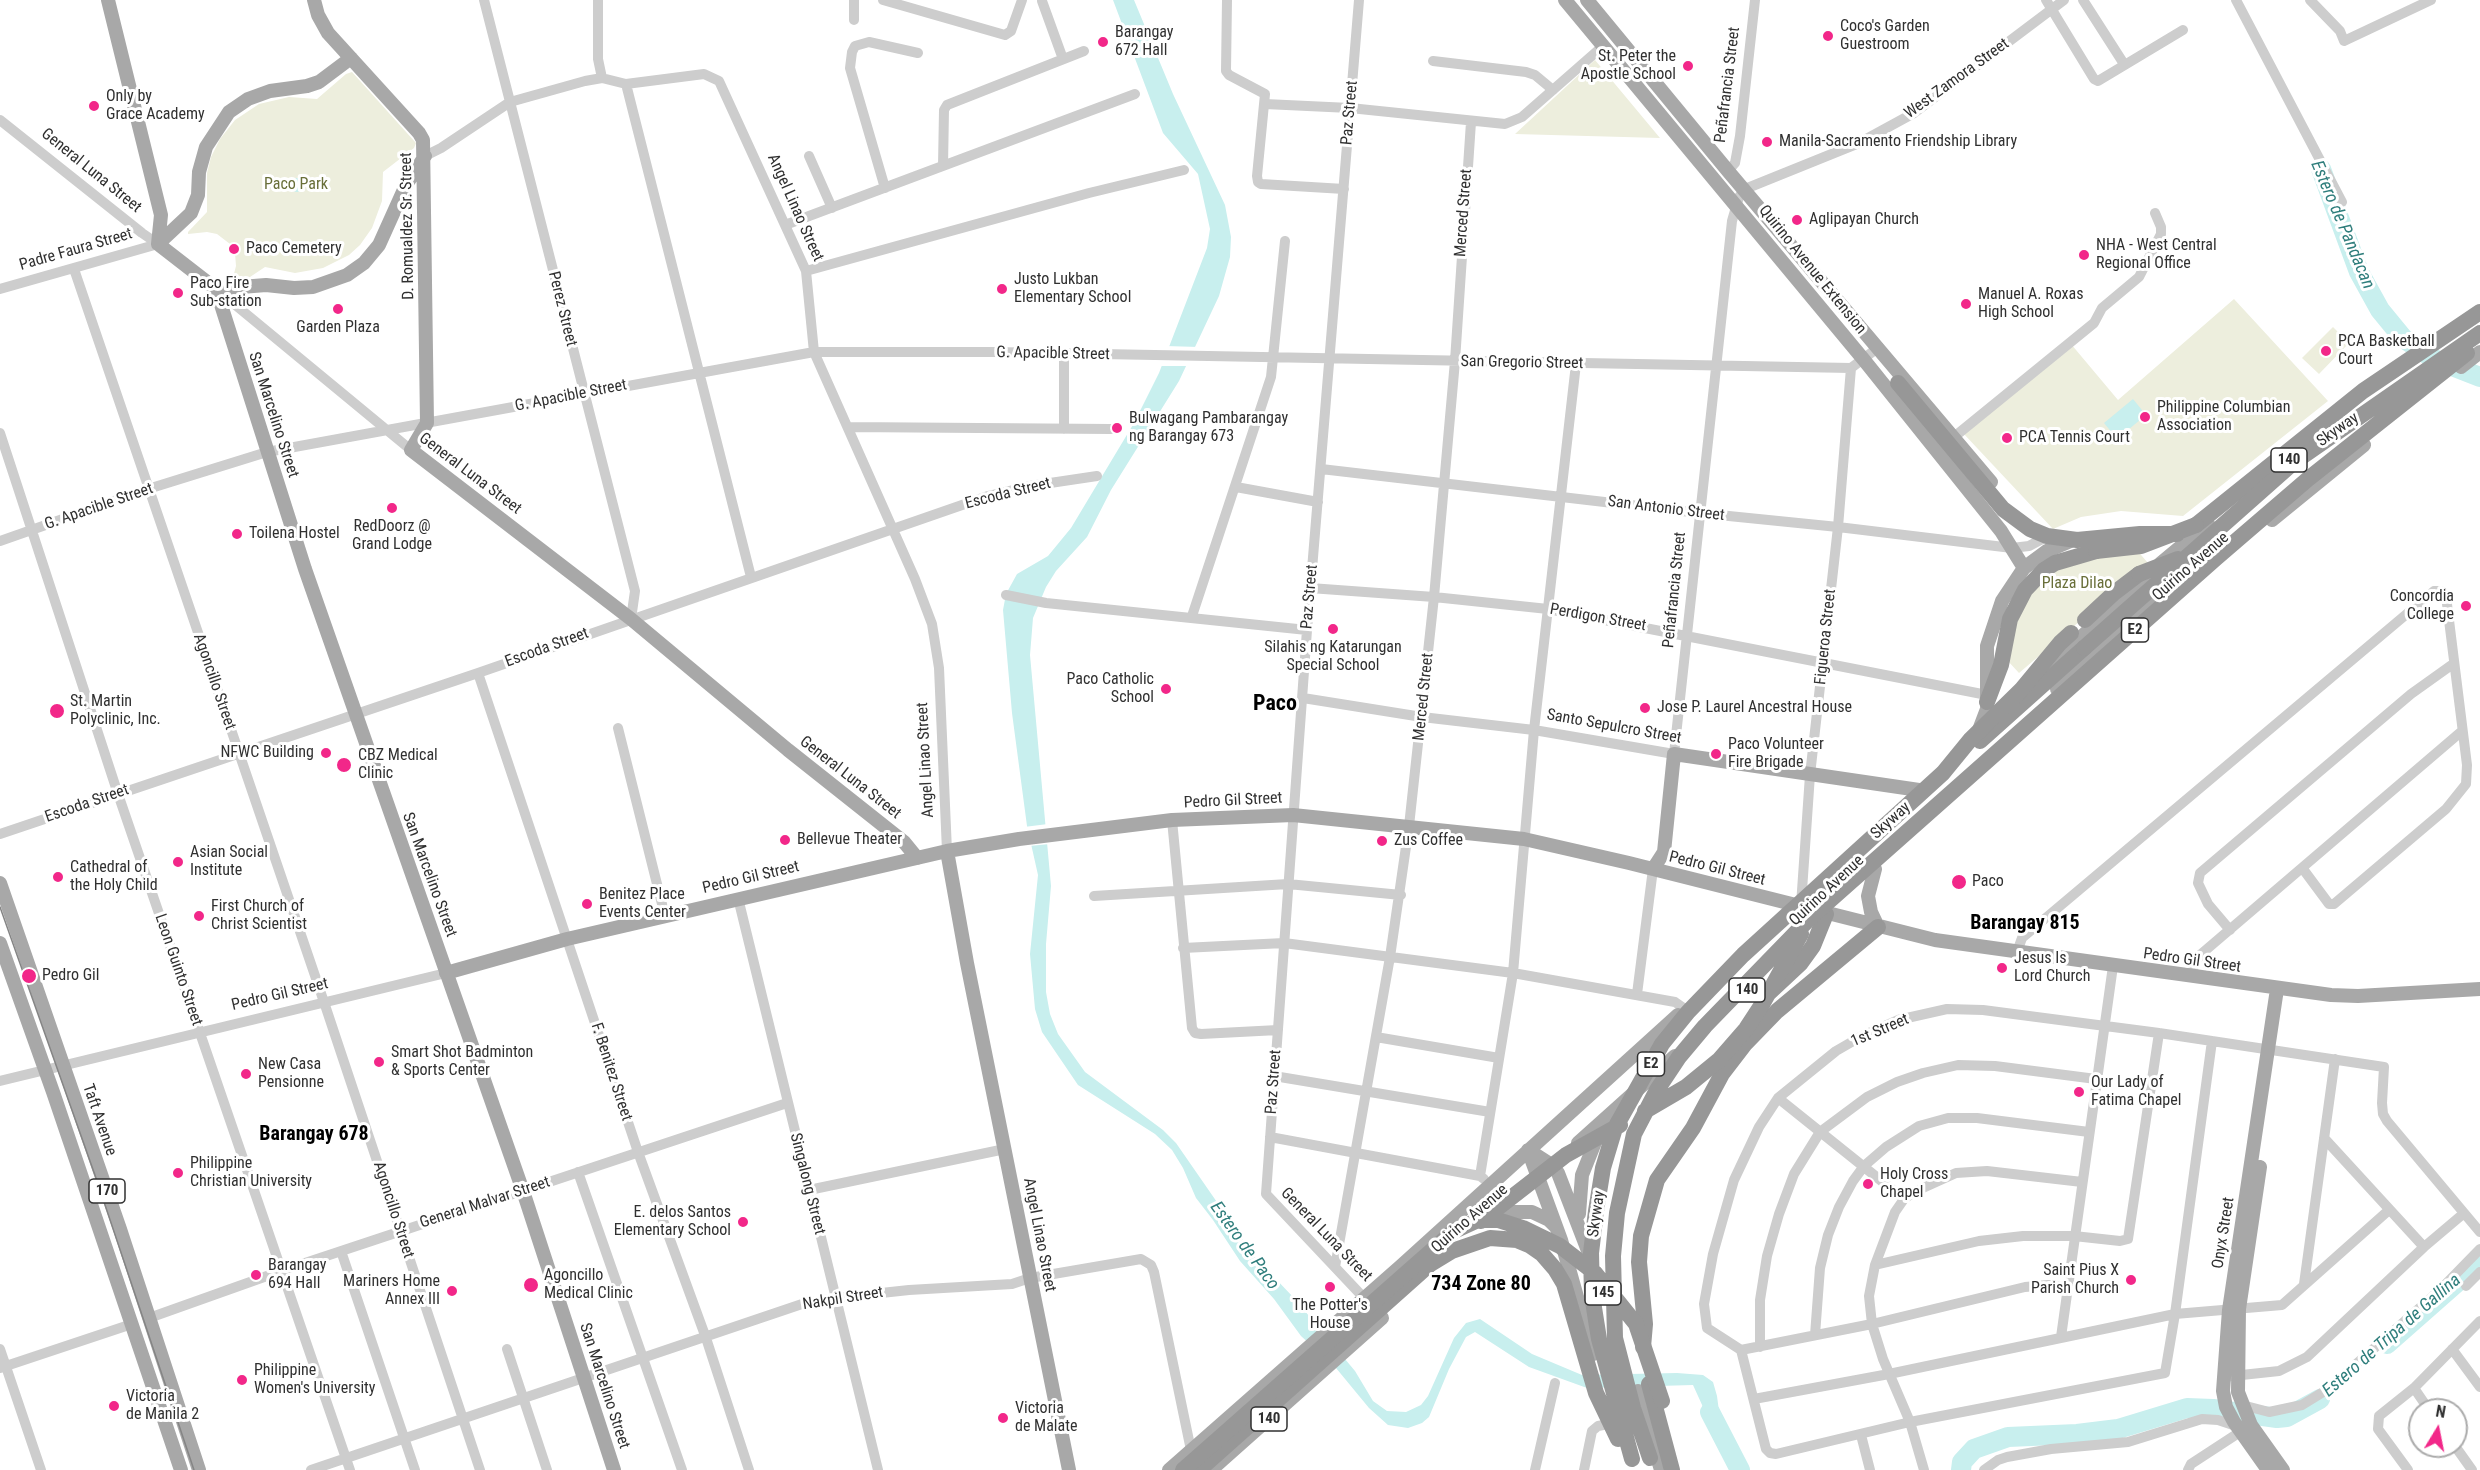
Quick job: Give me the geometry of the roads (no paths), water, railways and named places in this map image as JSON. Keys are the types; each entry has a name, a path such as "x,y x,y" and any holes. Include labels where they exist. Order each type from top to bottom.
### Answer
{"highway":[{"path":"1987,699 2001,665 2010,619 2028,574 2077,555 2141,546 2196,525 2363,391 2480,314"},
{"name":"Skyway","path":"1632,1466 1599,1339 1592,1295 1591,1253 1604,1168 1615,1128 1662,1044 1743,955 2293,463 2480,333"},
{"name":"Skyway","path":"1654,1470 1615,1338 1613,1256 1624,1173 1634,1134 1657,1090 1679,1057 1804,913 2308,479 2476,350"},
{"path":"2085,620 2139,574 2188,555 2204,545 2365,413 2410,368"},
{"path":"1898,383 2003,509 2030,529 2047,536 2077,540 2140,534 2177,534"},
{"path":"1943,774 1970,740 2021,690 2071,633"},
{"path":"1197,1470 1429,1265 1542,1172 1566,1155 1686,1087 1719,1060 1746,1029 1763,1003 1804,913"},
{"path":"1722,1074 1733,1041 1744,1021 1759,1002 1800,964 1813,946 1826,914"},
{"path":"1672,1470 1646,1372 1643,1346 1645,1324 1639,1262 1641,1236 1657,1180 1693,1128 1722,1074 1745,1044 1777,1011 1878,927"},
{"path":"1183,1470 1454,1231 1478,1220 1498,1220 1523,1228 1560,1245 1595,1273 1616,1296 1636,1324 1682,1470"},
{"path":"1429,1265 1452,1251 1490,1238 1517,1240 1542,1254 1564,1284 1596,1393 1632,1466"}],"main road":[{"path":"108,0 161,215 158,244"},
{"name":"D. Romualdez Sr. Street","path":"314,0 318,15 328,33 423,140 427,423"},
{"name":"Quirino Avenue Extension","path":"1565,0 1864,360 2001,531 2028,574"},
{"name":"Quirino Avenue Extension","path":"1587,0 1728,171 2045,545"},
{"name":"Padre Faura Street","path":"158,244 191,213 198,195 199,172 206,147 229,112 248,99 270,91 319,82 351,58"},
{"path":"216,289 266,285 314,288 347,275 364,263 380,245 406,185 425,156"},
{"name":"General Luna Street","path":"158,244 216,289"},
{"name":"San Marcelino Street","path":"216,289 267,452 354,713 523,1191 614,1470"},
{"name":"Quirino Avenue","path":"1170,1470 1364,1298 1485,1180 1528,1150 1685,1009 1804,913 1919,790 1978,732 2170,555 2365,399 2446,342 2480,314"},
{"name":"Quirino Avenue","path":"1212,1470 1721,1016 1875,869 2193,586 2434,388 2476,350"},
{"path":"411,450 427,423"},
{"name":"General Luna Street","path":"411,450 631,618 788,750 904,842 916,858"},
{"path":"2120,535 2167,536 2183,534 2205,526"},
{"name":"Quirino Avenue","path":"2028,574 2045,545 2060,545 2089,536 2120,535 2146,542 2170,555"},
{"path":"2170,555 2193,586"},
{"path":"1974,781 1992,750 2180,572 2181,568"},
{"name":"Quirino Avenue","path":"1978,732 1984,719 1987,699"},
{"name":"Santo Sepulcro Street","path":"1674,754 1919,790"},
{"name":"Peñafrancia Street","path":"1653,869 1664,852 1674,754"},
{"name":"Pedro Gil Street","path":"446,973 567,939 947,851 1019,838 1172,820 1293,815 1524,839 1653,869 1804,913 1826,914 1935,940 2191,977 2358,996 2480,989"},
{"name":"Angel Linao Street","path":"947,851 1069,1470"},
{"path":"1875,869 1868,896 1871,912 1878,927"},
{"name":"Taft Avenue","path":"0,883 199,1470"},
{"name":"Taft Avenue","path":"0,943 181,1470"},
{"name":"Onyx Street","path":"2268,1470 2226,1407 2223,1391 2230,1377 2234,1310 2282,989"},
{"path":"1580,1228 1579,1192 1587,1158 1604,1124 1616,1109"},
{"name":"145","path":"1528,1150 1553,1166 1563,1182 1626,1359"},
{"name":"145","path":"1528,1150 1556,1227 1597,1369"},
{"path":"1496,1217 1509,1212 1523,1211 1541,1215 1556,1227"},
{"path":"1567,1262 1590,1255"},
{"name":"Onyx Street","path":"2230,1377 2243,1407 2240,1426"},
{"path":"1604,1391 1614,1423 1632,1466"},
{"path":"1638,1391 1661,1470"},
{"name":"Onyx Street","path":"2240,1426 2283,1470"}],"street":[{"name":"Perez Street","path":"484,0 635,591 631,618"},
{"path":"598,0 598,59 602,78"},
{"path":"854,0 854,20"},
{"path":"882,0 1005,35 1011,31 1022,0"},
{"path":"1227,0 1226,71 1265,99 1505,124 1514,122 1603,46"},
{"name":"Paz Street","path":"1266,1194 1310,588 1359,0"},
{"name":"Peñafrancia Street","path":"1728,171 1735,163 1740,136 1755,0"},
{"name":"West Zamora Street","path":"1745,189 1859,142 1914,113 2048,4 2064,0"},
{"path":"2083,0 2124,64"},
{"path":"2236,0 2342,202"},
{"path":"2310,0 2340,31 2344,41 2432,0"},
{"path":"1042,1 1063,58"},
{"path":"2048,4 2094,79 2098,81 2183,30"},
{"path":"885,188 850,68 852,52 855,46 869,42 918,52"},
{"path":"943,166 944,110 947,105 1084,51"},
{"path":"1433,61 1526,72 1535,75 1553,90"},
{"name":"Angel Linao Street","path":"626,84 704,74 719,81 806,271 814,352 915,579 932,624 939,668 947,851"},
{"path":"425,156 441,148 510,102 602,78 626,84 751,577"},
{"path":"785,225 1135,94"},
{"path":"1265,99 1258,182 1344,189"},
{"name":"General Luna Street","path":"0,120 141,233 158,244"},
{"name":"Merced Street","path":"1335,1267 1401,895 1434,597 1455,362 1471,122"},
{"path":"809,156 831,208"},
{"path":"806,271 1089,193 1184,170"},
{"name":"Peñafrancia Street","path":"1674,754 1732,221 1736,204 1745,189"},
{"path":"1954,437 2094,322 2102,308 2139,277 2161,234 2161,227 2155,213"},
{"path":"1192,616 1271,376 1285,241"},
{"name":"Padre Faura Street","path":"0,290 158,244"},
{"name":"Agoncillo Street","path":"74,269 324,1002 480,1470"},
{"name":"General Luna Street","path":"216,289 411,450"},
{"path":"1851,368 1879,347"},
{"name":"G. Apacible Street","path":"0,541 148,489 267,452 814,352 1158,356"},
{"path":"1064,354 1064,429"},
{"name":"San Gregorio Street","path":"1158,356 1851,368"},
{"path":"1270,1137 1485,1180 1490,1112 1513,973 1534,730 1576,364"},
{"name":"Figueroa Street","path":"1804,913 1810,775 1838,526 1851,368"},
{"path":"848,427 1111,429"},
{"name":"Leon Guinto Street","path":"0,433 118,794 350,1470"},
{"name":"San Antonio Street","path":"1321,469 1699,513 1838,526 2012,548 2045,545"},
{"name":"Escoda Street","path":"0,834 478,673 988,496 1030,486 1097,476"},
{"path":"1236,488 1318,502"},
{"name":"Perdigon Street","path":"1310,588 1434,597 1548,609 1687,635 1987,699"},
{"path":"2017,952 2022,938 2434,591 2442,591 2446,596 2467,765 2466,784 2446,809 2334,904 2330,904 2302,869"},
{"path":"1006,595 1046,603 1192,616 1307,630"},
{"path":"2230,930 2208,904 2198,883 2200,873 2411,694 2453,664"},
{"name":"F. Benitez Street","path":"478,673 638,1152 706,1338 749,1470"},
{"name":"Santo Sepulcro Street","path":"1303,698 1422,717 1534,730 1674,754"},
{"path":"618,728 665,916"},
{"path":"2191,977 2200,955 2462,731"},
{"path":"1172,820 1192,1028 1195,1033 1201,1034 1278,1030"},
{"name":"Peñafrancia Street","path":"1637,994 1653,869"},
{"path":"1094,896 1288,884 1401,895"},
{"name":"Singalong Street","path":"738,898 878,1470"},
{"path":"1183,948 1284,943 1513,973 1637,994 1675,1002 1685,1009"},
{"path":"2061,1337 2113,966"},
{"name":"Pedro Gil Street","path":"0,1081 446,973"},
{"name":"1st Street","path":"1741,1350 1707,1328 1704,1304 1722,1216 1739,1170 1759,1127 1778,1098 1836,1051 1898,1020 1947,1009 1983,1010 2159,1033 2385,1067 2383,1114 2463,1214"},
{"path":"1875,1265 1978,1241 2023,1236 2074,1236 2120,1241 2129,1237 2159,1033"},
{"path":"1376,1037 1499,1058"},
{"path":"2068,1287 2048,1285 2025,1287 1872,1324 1741,1350 1766,1449 1776,1454 1910,1422 2165,1373 2212,1041"},
{"path":"2304,1284 2335,1059"},
{"path":"1760,1347 1760,1300 1770,1245 1794,1174 1820,1132 1867,1097 1897,1082 1958,1065 1995,1066 2096,1079"},
{"path":"1274,1077 1490,1112"},
{"path":"1778,1098 1904,1199"},
{"name":"General Malvar Street","path":"149,1318 281,1271 787,1103"},
{"path":"1815,1335 1820,1268 1828,1235 1839,1207 1864,1166 1886,1148 1919,1126 1948,1118 1977,1118 2089,1132"},
{"path":"2324,1138 2424,1246"},
{"path":"809,1190 1005,1149"},
{"path":"1924,1470 1910,1422 1889,1374 1872,1324 1869,1296 1875,1265 1895,1212 1904,1199 1929,1184 1956,1173 1987,1171 2082,1182"},
{"path":"578,1172 682,1470"},
{"name":"General Luna Street","path":"1266,1194 1364,1298"},
{"path":"1754,1399 1889,1374 2175,1314 2282,1305 2390,1210"},
{"path":"2230,1377 2280,1371 2307,1357 2424,1246 2463,1214 2480,1232"},
{"path":"2243,1407 2269,1412 2302,1405 2328,1389 2440,1290 2480,1249"},
{"path":"341,1251 415,1470"},
{"name":"Nakpil Street","path":"311,1470 802,1304 909,1290 1012,1284 1030,1278 1141,1259 1151,1265 1197,1470"},
{"path":"2466,1286 2480,1272"},
{"path":"2408,1470 2378,1429 2379,1416 2414,1388 2480,1321"},
{"path":"3,1367 132,1324"},
{"path":"2452,1348 2480,1387"},
{"path":"0,1349 3,1367 42,1470"},
{"path":"507,1349 547,1470"},
{"path":"1535,1470 1555,1383"},
{"path":"2414,1388 2421,1398"},
{"path":"1984,1470 1998,1460 2007,1457 2051,1449 2128,1442 2202,1419 2218,1420 2240,1426"},
{"path":"1584,1470 1592,1431 1598,1426 1614,1423"},
{"path":"2187,1470 2191,1464 2240,1426"},
{"path":"1861,1435 1870,1470"}],"water":[{"path":"1113,0 1134,0 1173,94 1225,205 1231,237 1230,257 1219,296 1179,381 1111,490 1087,537 1056,571 1046,587 1033,618 1030,655 1051,886 1046,944 1046,992 1050,1014 1058,1034 1085,1072 1163,1130 1176,1143 1255,1257 1294,1298 1355,1371 1373,1401 1387,1411 1406,1412 1421,1405 1428,1396 1454,1338 1466,1323 1480,1319 1532,1354 1582,1375 1677,1373 1703,1375 1713,1382 1722,1434 1708,1418 1693,1385 1587,1388 1529,1367 1475,1332 1466,1337 1449,1369 1429,1417 1422,1423 1408,1428 1388,1425 1369,1408 1336,1368 1301,1336 1274,1299 1240,1261 1196,1198 1172,1150 1155,1134 1078,1085 1042,1032 1035,1009 1030,954 1038,875 1027,826 1012,713 1003,610 1006,594 1017,574 1048,556 1071,528 1134,423 1159,373 1207,248 1210,229 1198,174 1163,133"},
{"path":"297,178 302,180 304,185 302,190 297,192 292,190 290,185 292,180"},
{"path":"2133,399 2146,415 2117,439 2104,423"}],"waterway":[{"name":"Estero de Pandacan","path":"2321,169 2359,272 2380,310 2403,338 2434,359 2480,377"},
{"name":"Estero de Tripa de Gallina","path":"2387,1344 2463,1277 2480,1259"},
{"name":"Estero de Tripa de Gallina","path":"1961,1470 1962,1462 1974,1449 2008,1437 2077,1434 2118,1429 2187,1408 2213,1409 2277,1418 2287,1417 2320,1399"},
{"name":"Estero de Paco","path":"1710,1412 1740,1470"}],"tram line":[{"path":"0,907 96,1178 194,1470"}],"place":[{"name":"Coco's Garden Guestroom","path":"1828,36"},
{"name":"Barangay 672 Hall","path":"1103,42"},
{"name":"St. Peter the Apostle School","path":"1688,66"},
{"name":"Only by Grace Academy","path":"94,106"},
{"name":"Manila-Sacramento Friendship Library","path":"1767,142"},
{"name":"Aglipayan Church","path":"1797,220"},
{"name":"Paco Cemetery","path":"234,249"},
{"name":"NHA - West Central Regional Office","path":"2084,255"},
{"name":"Justo Lukban Elementary School","path":"1002,289"},
{"name":"Paco Fire Sub-station","path":"178,293"},
{"name":"Manuel A. Roxas High School","path":"1966,304"},
{"name":"Garden Plaza","path":"338,309"},
{"name":"PCA Basketball Court","path":"2326,351"},
{"name":"Philippine Columbian Association","path":"2145,417"},
{"name":"Bulwagang Pambarangay ng Barangay 673","path":"1117,428"},
{"name":"PCA Tennis Court","path":"2007,438"},
{"name":"RedDoorz @ Grand Lodge","path":"392,508"},
{"name":"Toilena Hostel","path":"237,534"},
{"name":"Concordia College","path":"2466,606"},
{"name":"Silahis ng Katarungan Special School","path":"1333,629"},
{"name":"Paco Catholic School","path":"1166,689"},
{"name":"Jose P. Laurel Ancestral House","path":"1645,708"},
{"name":"St. Martin Polyclinic, Inc.","path":"57,711"},
{"name":"NFWC Building","path":"326,753"},
{"name":"Paco Volunteer Fire Brigade","path":"1716,754"},
{"name":"CBZ Medical Clinic","path":"344,765"},
{"name":"Bellevue Theater","path":"785,840"},
{"name":"Zus Coffee","path":"1382,841"},
{"name":"Asian Social Institute","path":"178,862"},
{"name":"Cathedral of the Holy Child","path":"58,877"},
{"name":"Paco","path":"1959,882"},
{"name":"Benitez Place Events Center","path":"587,904"},
{"name":"First Church of Christ Scientist","path":"199,916"},
{"name":"Jesus Is Lord Church","path":"2002,968"},
{"name":"Pedro Gil","path":"29,976"},
{"name":"Smart Shot Badminton & Sports Center","path":"379,1062"},
{"name":"New Casa Pensionne","path":"246,1074"},
{"name":"Our Lady of Fatima Chapel","path":"2079,1092"},
{"name":"Philippine Christian University","path":"178,1173"},
{"name":"Holy Cross Chapel","path":"1868,1184"},
{"name":"E. delos Santos Elementary School","path":"743,1222"},
{"name":"Barangay 694 Hall","path":"256,1275"},
{"name":"Saint Pius X Parish Church","path":"2131,1280"},
{"name":"Agoncillo Medical Clinic","path":"531,1285"},
{"name":"The Potter's House","path":"1330,1287"},
{"name":"Mariners Home Annex III","path":"452,1291"},
{"name":"Philippine Women's University","path":"242,1380"},
{"name":"Victoria de Manila 2","path":"114,1406"},
{"name":"Victoria de Malate","path":"1003,1418"}],"district":[{"name":"Paco","path":"1275,704"},
{"name":"Barangay 815","path":"2025,924"},
{"name":"Barangay 678","path":"314,1135"},
{"name":"734 Zone 80","path":"1481,1285"}],"park label":[{"name":"Paco Park","path":"296,185"},
{"name":"Plaza Dilao","path":"2077,584"}]}
